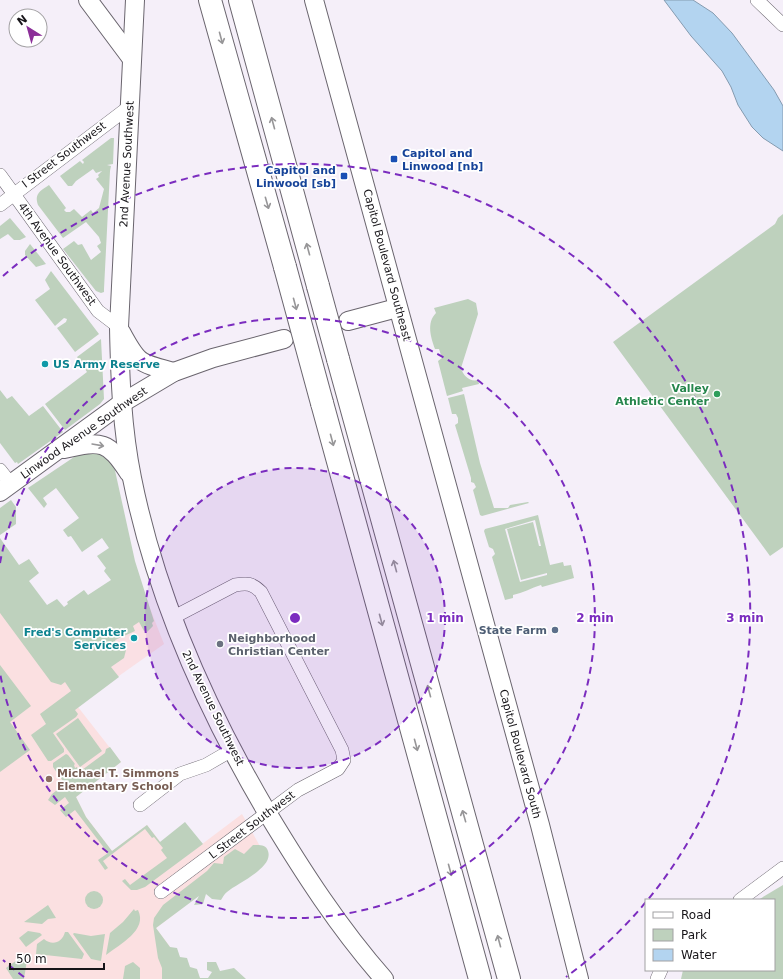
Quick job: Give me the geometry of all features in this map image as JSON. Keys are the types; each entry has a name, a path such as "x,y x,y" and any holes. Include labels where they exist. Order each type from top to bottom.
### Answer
{"highway":[{"path":"210,0 285,267 480,979"},
{"path":"240,0 509,979"}],"street":[{"path":"88,0 132,59"},
{"name":"2nd Avenue Southwest","path":"135,0 119,327 122,403 132,477 146,539 172,618 200,686 232,750 287,846 335,918 384,979"},
{"name":"Capitol Boulevard Southeast","path":"314,0 397,308 459,530"},
{"path":"757,0 783,25"},
{"name":"I Street Southwest","path":"0,205 129,106"},
{"name":"4th Avenue Southwest","path":"0,175 98,311 119,327"},
{"path":"348,321 397,308"},
{"path":"119,327 133,355 144,363 174,372"},
{"name":"Linwood Avenue Southwest","path":"6,488 60,450 122,403 174,372 213,358 284,339"},
{"path":"60,450 96,443 105,446 112,450 119,458 132,477"},
{"path":"0,470 6,488"},
{"name":"Capitol Boulevard South","path":"459,530 540,825 579,979"},
{"name":"L Street Southwest","path":"161,892 298,790 338,769 344,760 342,750 261,592 253,584 245,583 235,585 172,618"},
{"path":"140,806 180,774 206,765 232,750"},
{"path":"741,899 783,868"}],"shaded area":[{"name":"Michael T. Simmons Elementary School","path":"0,580 116,678 78,707 121,762 76,797 86,817 112,851 147,825 177,863 242,814 261,848 156,928 194,979 0,979"},
{"path":"149,606 164,644 116,678 95,650"}],"green space":[{"path":"111,138 114,138 113,164 107,165 111,166 104,292 101,293 96,291 63,249 74,241 78,245 82,244 91,260 101,252 97,246 101,243 99,237 86,222 63,238 38,205 37,195 49,185 66,208 64,210 66,212 70,212 74,209 82,217 91,210 93,213 99,208 104,189 96,179 102,171 96,173 93,169 76,181 72,186 68,186 60,176 80,161 83,164 84,162 82,160"},
{"name":"Valley Athletic Center","path":"783,214 783,547 770,556 613,342 775,224 778,218"},
{"path":"10,218 26,237 20,240 14,240 8,234 0,239 0,226"},
{"path":"30,244 46,264 36,267 25,255 25,251"},
{"path":"51,271 99,334 75,352 57,328 66,322 67,319 64,318 55,326 35,300 50,289 45,280"},
{"path":"468,299 476,303 478,314 461,368 463,374 467,378 478,380 479,384 462,388 463,391 447,396 438,361 442,358 439,349 435,349 430,331 431,321 436,313 434,308"},
{"path":"101,339 104,399 100,404 65,430 45,404 87,372 77,357"},
{"path":"0,390 7,399 12,396 29,416 43,406 63,432 18,464 17,462 15,463 0,443"},
{"path":"464,394 480,463 494,508 508,508 510,505 529,503 482,516 480,515 473,490 476,487 474,483 471,482 455,425 458,423 458,418 456,414 452,414 448,398"},
{"path":"99,452 103,457 106,456 114,466 135,561 154,621 152,623 153,626 147,632 146,630 144,631 139,622 133,626 135,631 115,640 120,651 126,650 124,658 111,667 119,677 75,710 78,714 76,717 53,733 64,749 64,752 51,761 48,761 31,735 46,724 40,714 71,691 65,682 61,685 51,682 0,613 0,538 19,565 29,559 39,573 29,581 47,605 57,599 64,607 68,604 67,602 84,590 88,595 111,580 104,571 106,568 97,556 109,548 102,538 82,552 71,536 68,537 63,530 79,518 56,488 43,498 47,504 44,508 28,488 80,453"},
{"path":"11,500 16,507 16,524 0,535 0,508"},
{"path":"538,515 550,565 563,562 564,566 571,565 574,578 542,587 541,585 513,595 513,598 505,600 492,557 495,554 493,549 489,547 484,531 485,529","holes":["535,520 541,546 539,546 533,522 507,529 521,580 547,573 547,575 520,582 505,529"]},
{"path":"0,665 31,706 10,722 30,750 0,772"},
{"path":"78,718 102,751 80,767 56,734"},
{"path":"110,747 121,762 76,797 86,817 112,851 147,825 160,842 185,822 203,844 145,887 137,890 131,890 122,881 125,879 130,885 167,858 161,850 163,848 154,837 152,838 145,829 103,861 108,868 105,870 98,860 108,853 75,810 66,817 60,810 69,803 65,797 55,805 48,800 52,794 65,784 53,767 53,763 66,754 75,764 75,768 77,767 78,770 82,770 105,753 106,749"},
{"path":"253,845 264,846 268,851 266,863 260,869 232,888 221,900 212,899 206,894 203,904 194,905 199,896 156,928 170,947 177,948 180,957 187,958 190,967 197,969 200,978 208,978 212,972 207,970 207,962 216,962 220,971 234,968 246,979 162,979 162,968 158,958 153,925 154,918 163,905 207,871 214,863 223,864 224,857 235,849 244,854"},
{"path":"783,885 783,979 681,979 683,971 775,971 775,899 760,899"},
{"path":"94,891 100,894 103,900 100,906 94,909 88,906 85,900 88,894"},
{"path":"48,905 56,918 48,919 42,924 24,922"},
{"path":"134,909 135,911 138,910 140,917 136,930 125,941 106,955 110,933 123,922"},
{"path":"28,931 40,933 42,935 26,947 19,938"},
{"path":"65,932 68,932 84,954 82,959 36,954 37,944 44,939 53,943 59,941 64,936"},
{"path":"73,934 91,936 105,934 101,961 91,959"},
{"path":"24,955 27,960 24,979 13,979 6,968"},
{"path":"133,962 140,968 140,979 123,979 125,966"}],"water":[{"path":"664,0 693,0 713,13 732,33 774,90 783,106 783,151 763,138 752,127 738,105 731,87 722,71 691,36"}],"place":[{"name":"Capitol and Linwood [nb]","path":"394,159"},
{"name":"Capitol and Linwood [sb]","path":"344,176"},
{"name":"US Army Reserve","path":"45,364"},
{"name":"Valley Athletic Center","path":"717,394"},
{"name":"State Farm","path":"555,630"},
{"name":"Fred's Computer Services","path":"134,638"},
{"name":"Neighborhood Christian Center","path":"220,644"},
{"name":"Michael T. Simmons Elementary School","path":"49,779"}]}
